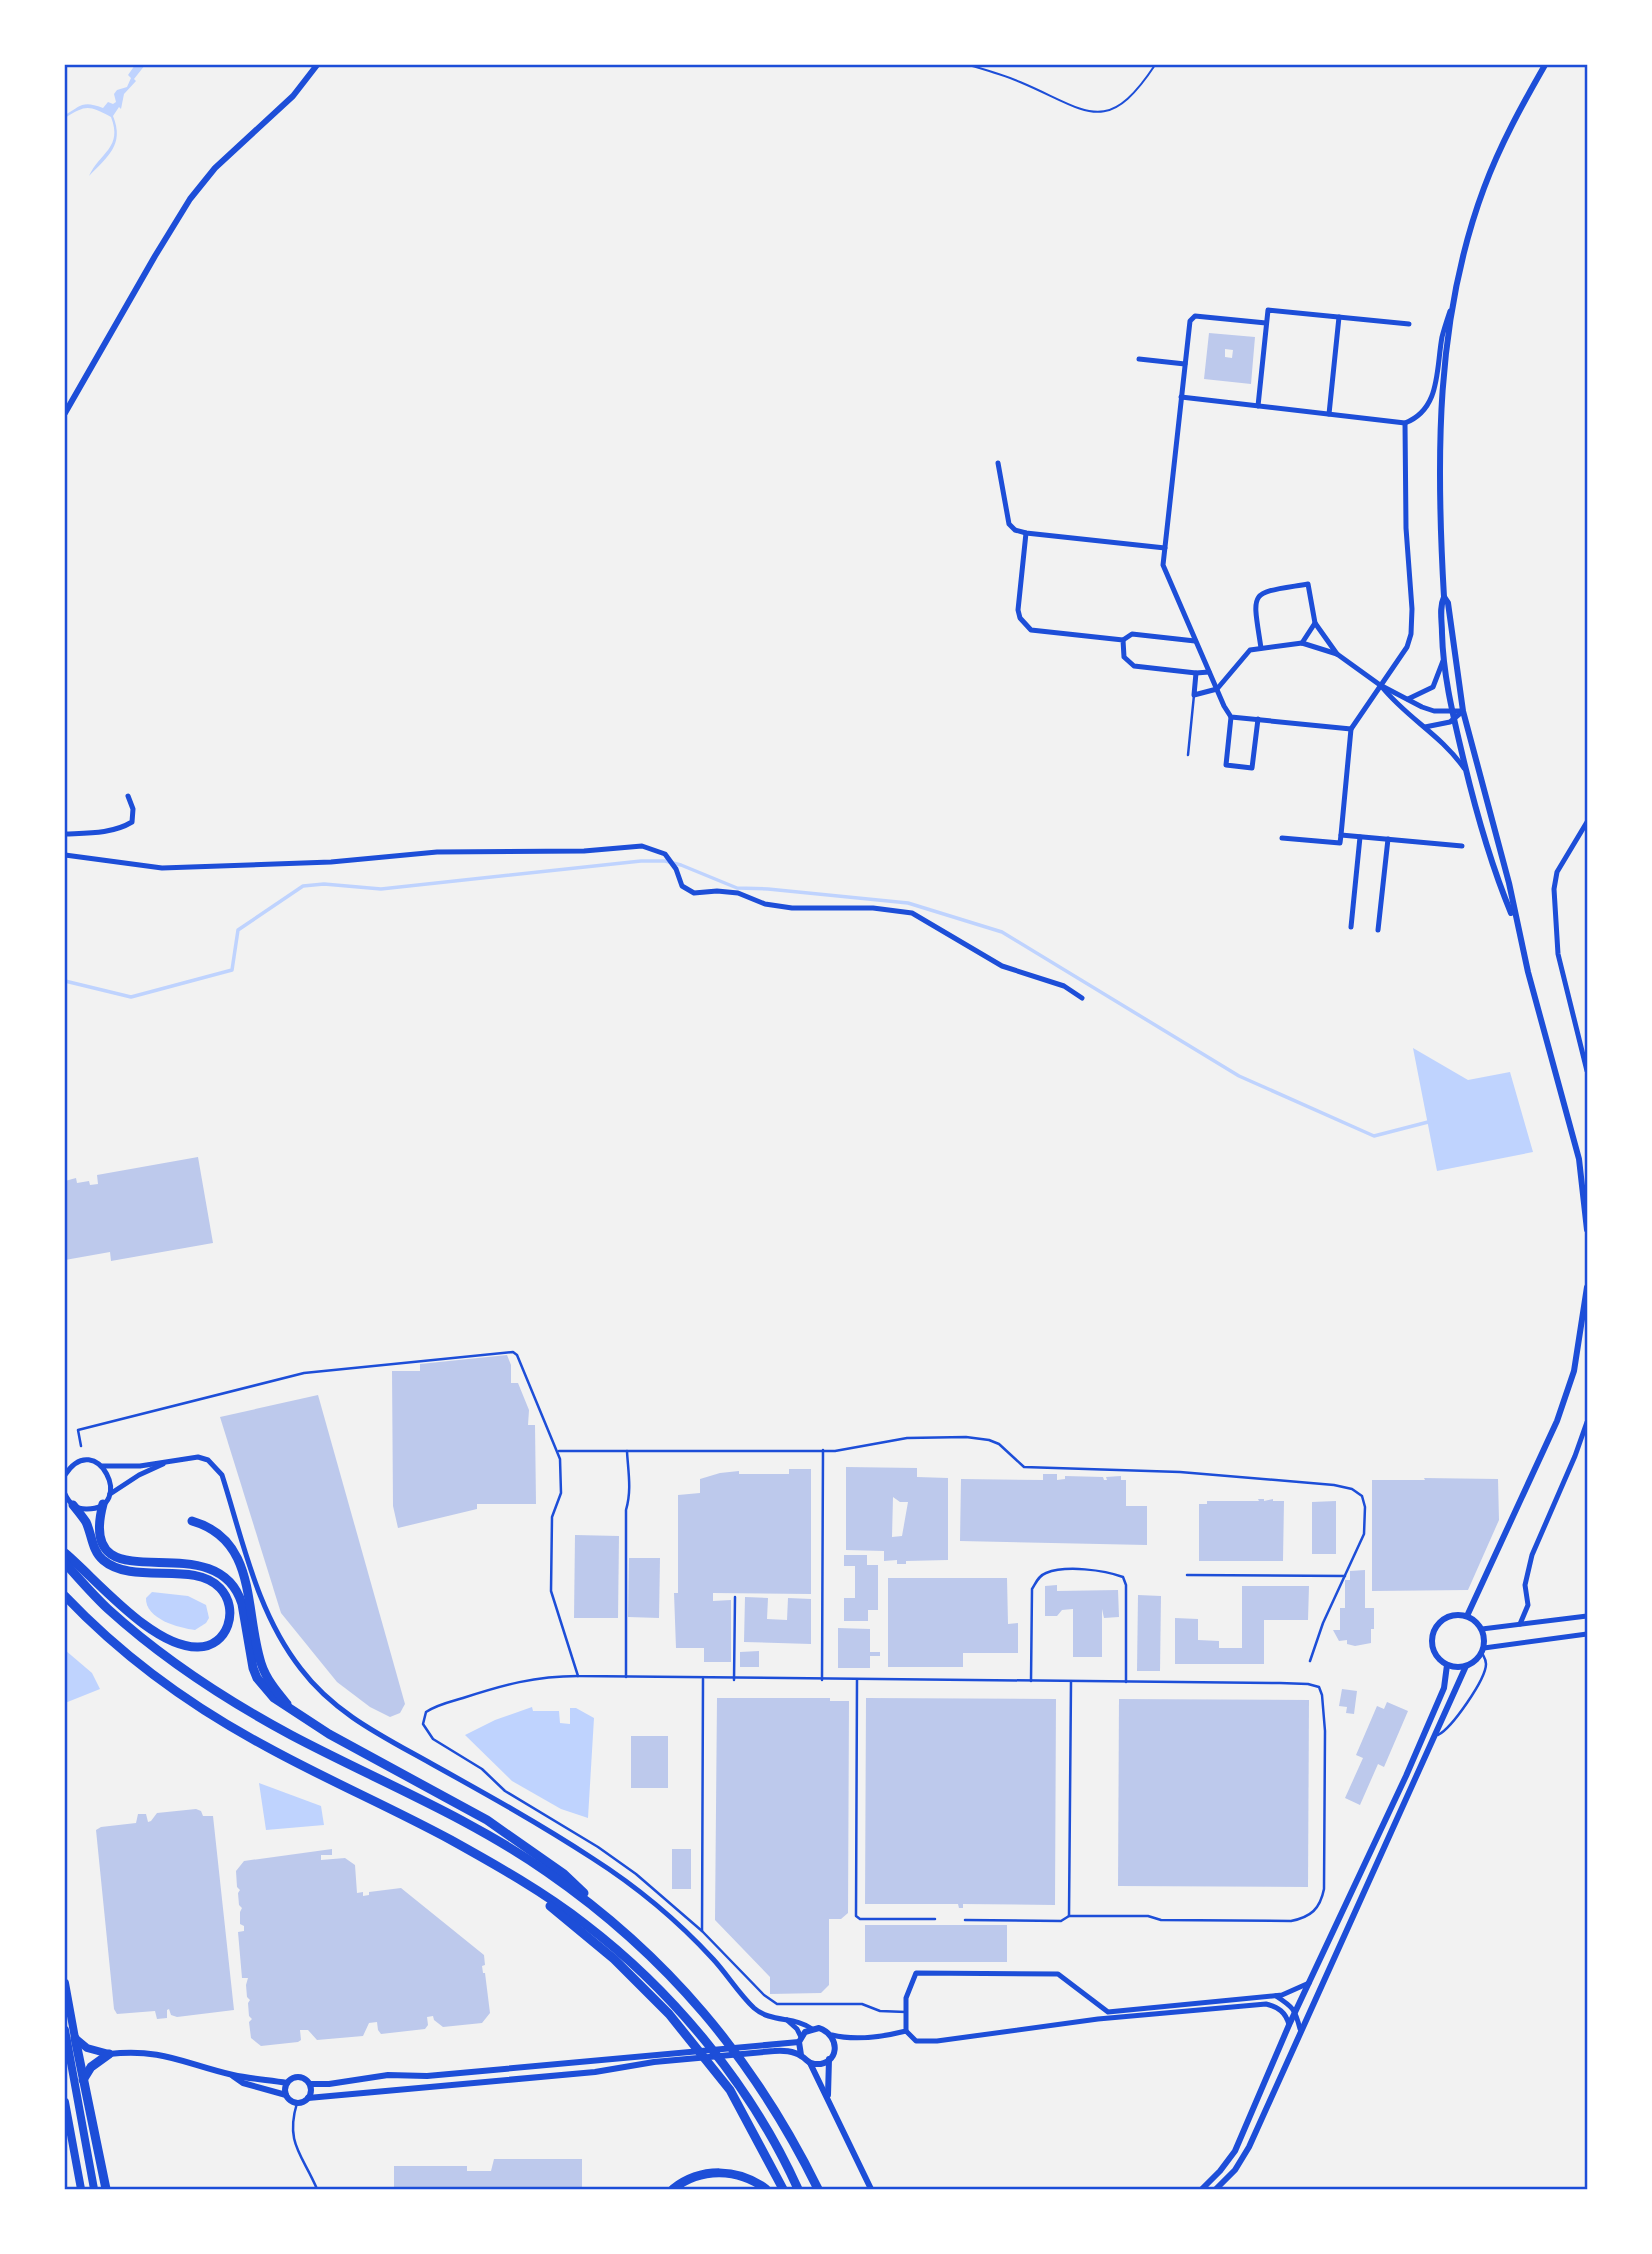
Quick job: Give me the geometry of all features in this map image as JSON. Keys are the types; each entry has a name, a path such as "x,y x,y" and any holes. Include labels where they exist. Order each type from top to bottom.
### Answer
{"highway":[{"path":"103,1504 98,1522 100,1538 111,1555 124,1560 201,1566 228,1579 242,1604 249,1657 257,1678 274,1698 295,1713 487,1820 564,1874 672,1977 720,2032 780,2117 818,2189"},
{"path":"65,1553 128,1611 173,1642 197,1648 220,1638 225,1632 231,1615 230,1606 218,1586 201,1577 125,1570 108,1564 97,1555 87,1526 73,1505"},
{"path":"192,1521 217,1531 236,1553 247,1588 261,1664 272,1685 295,1713"},
{"path":"65,1563 108,1609 195,1678 291,1735 431,1805 512,1850 547,1871 610,1919"},
{"path":"65,1596 88,1620 138,1663 220,1720 266,1747 450,1840 510,1874 583,1922 676,2008 707,2044 757,2114 798,2189"},
{"path":"510,1874 614,1959 669,2014 730,2090 783,2189"},
{"path":"75,2038 106,2189"},
{"path":"83,2080 91,2067 109,2054"},
{"path":"673,2189 698,2176 722,2172 745,2177 766,2189"}],"main road":[{"path":"65,1983 75,2038 87,2048 109,2054"},
{"path":"65,2030 94,2189"},
{"path":"65,2102 81,2189"}],"street":[{"path":"65,413 190,199 229,154 293,96 317,65"},
{"path":"1181,397 1405,423 1421,412 1436,388 1442,337 1483,190 1514,120 1545,65"},
{"path":"1452,305 1446,342 1439,461 1444,597 1441,604 1443,657 1465,769 1489,857 1517,926"},
{"path":"1258,406 1268,310 1409,324"},
{"path":"1258,719 1252,768 1226,765 1231,717 1163,565 1190,321 1195,316 1266,323"},
{"path":"1329,414 1339,317"},
{"path":"1139,359 1185,365"},
{"path":"1282,838 1340,843 1351,729 1407,647 1413,623 1406,528 1405,423"},
{"path":"998,463 1009,524 1015,530 1165,548"},
{"path":"1026,533 1018,610 1020,618 1031,630 1124,640 1132,635 1195,640"},
{"path":"1261,648 1255,604 1258,597 1264,591 1308,584 1315,623 1337,654"},
{"path":"1444,597 1448,603 1463,711 1579,1159 1587,1230"},
{"path":"1302,643 1315,623"},
{"path":"1124,640 1124,657 1129,664 1196,673 1209,672"},
{"path":"1196,673 1194,695 1217,689 1246,653 1261,648 1302,643 1337,654 1380,685 1428,710 1463,711"},
{"path":"1408,699 1433,687 1443,657"},
{"path":"1380,685 1399,708 1446,744 1465,769"},
{"path":"1425,727 1446,723 1463,711"},
{"path":"1231,717 1351,729"},
{"path":"65,834 111,831 132,822 133,809 128,796"},
{"path":"1587,822 1557,872 1554,889 1558,954 1587,1071"},
{"path":"1341,835 1462,846"},
{"path":"1351,928 1360,837"},
{"path":"1378,930 1388,839"},
{"path":"65,855 162,868 331,862 438,852 584,851 642,846 665,854 682,886 694,893 738,893 765,904 792,908 873,908 912,914 1002,966 1064,986 1082,998"},
{"path":"1467,1616 1557,1422 1574,1371 1587,1287"},
{"path":"1520,1624 1528,1605 1525,1584 1532,1555 1587,1422"},
{"path":"65,1475 75,1464 83,1461 102,1466 198,1457 216,1465 222,1475 261,1599 276,1632 300,1668 324,1696 355,1720 529,1818 628,1882 691,1936 754,2008 768,2017 799,2021 812,2029 851,2038 886,2036 906,2031"},
{"path":"65,1494 73,1505 88,1509 103,1504 110,1494 139,1475 166,1462"},
{"path":"102,1466 111,1479 110,1494"},
{"path":"1216,2189 1235,2170 1249,2147 1300,2029 1466,1667 1474,1662 1483,1650 1482,1629 1467,1616 1452,1616 1444,1619 1433,1633 1433,1649 1437,1657 1447,1665 1466,1667"},
{"path":"1482,1629 1587,1616"},
{"path":"1483,1650 1587,1634"},
{"path":"1202,2189 1235,2151 1289,2025 1406,1776 1444,1688 1447,1665"},
{"path":"1289,2025 1282,2011 1266,2004 1086,2021 937,2041 916,2041 906,2031 907,1991 916,1973 1058,1973 1108,2012 1276,1996 1309,1983"},
{"path":"1276,1996 1292,2006 1300,2029"},
{"path":"787,2020 797,2029 801,2055"},
{"path":"109,2054 159,2054 232,2074 287,2083 299,2077 310,2084 329,2084 388,2075 427,2076 771,2048 800,2040 812,2029"},
{"path":"828,2098 830,2059 835,2048 832,2035"},
{"path":"771,2048 801,2055 810,2063 871,2189"},
{"path":"308,2098 594,2072 671,2057"},
{"path":"810,2063 821,2064 830,2059"},
{"path":"232,2074 243,2083 286,2095"},
{"path":"287,2083 286,2095 290,2101 297,2103 308,2098 311,2093 310,2084"}],"lane":[{"path":"1188,755 1194,695"},
{"path":"80,1446 78,1430 304,1373 507,1352 517,1356 558,1451 561,1493 552,1517 551,1591 578,1676"},
{"path":"558,1451 845,1450 907,1438 966,1437 999,1444 1024,1467 1180,1472 1334,1485 1352,1489 1362,1496 1364,1534 1323,1623 1310,1661"},
{"path":"626,1677 625,1510 629,1497 627,1450"},
{"path":"822,1680 823,1450"},
{"path":"1031,1682 1032,1590 1038,1577 1046,1573 1071,1570 1106,1571 1124,1577 1126,1682"},
{"path":"1187,1575 1345,1576"},
{"path":"734,1680 735,1597"},
{"path":"1435,1736 1451,1726 1460,1714 1484,1670 1483,1650"},
{"path":"906,2011 880,2011 862,2004 777,2004 764,1995 702,1931 636,1874 598,1847 505,1791 482,1769 433,1739 423,1724 426,1712 435,1706 485,1690 534,1678 578,1676 734,1680 1280,1683 1319,1687 1325,1731 1324,1889 1322,1899 1312,1914 1304,1919 1291,1921 1161,1920 1148,1916 1069,1916 1061,1921 965,1920"},
{"path":"702,1931 703,1679"},
{"path":"857,1681 855,1910 860,1919 935,1920"},
{"path":"1069,1916 1070,1682"},
{"path":"297,2103 292,2119 292,2138 317,2189"}],"path":[{"path":"969,65 1018,81 1080,111 1095,113 1113,110 1128,100 1155,65"}],"water":[{"path":"135,65 145,65 124,94 121,109 119,107 113,116 117,135 115,143 108,156 89,176 112,143 114,127 111,117 87,108 65,118 65,115 82,105 90,104 103,108 108,102 116,102 114,94 127,87 131,78 128,75"},
{"path":"1413,1048 1468,1080 1510,1072 1533,1152 1437,1171"},
{"path":"152,1592 188,1596 206,1605 209,1618 195,1630 164,1621 151,1612 147,1605 146,1598"},
{"path":"65,1650 92,1673 100,1689 65,1703"},
{"path":"532,1707 533,1711 559,1711 560,1723 570,1724 570,1708 576,1708 594,1718 588,1818 561,1809 512,1781 465,1735 495,1720"},
{"path":"259,1783 321,1806 324,1825 266,1830"}],"building":[{"path":"1209,333 1255,337 1251,384 1204,379","holes":["1225,349 1233,350 1232,358 1225,357"]},
{"path":"198,1157 213,1243 111,1261 110,1252 65,1260 65,1181 76,1178 77,1183 89,1181 90,1185 98,1184 97,1175"},
{"path":"507,1355 511,1365 511,1383 518,1383 529,1410 528,1425 535,1425 536,1504 477,1504 477,1509 398,1528 393,1506 392,1371 420,1371 420,1364"},
{"path":"318,1395 405,1704 400,1713 390,1717 370,1707 337,1682 281,1613 220,1417"},
{"path":"846,1467 917,1468 917,1477 948,1478 948,1560 906,1561 906,1564 897,1564 897,1560 884,1561 884,1551 846,1550","holes":["893,1497 900,1502 908,1502 902,1536 892,1537"]},
{"path":"789,1469 811,1469 811,1594 713,1593 713,1601 731,1600 731,1662 704,1662 704,1648 676,1648 674,1593 678,1593 678,1495 700,1493 700,1479 720,1473 739,1471 739,1474 789,1474"},
{"path":"1043,1474 1057,1474 1057,1480 1065,1479 1065,1476 1103,1477 1107,1480 1106,1477 1121,1476 1121,1480 1126,1480 1126,1506 1147,1506 1147,1545 960,1541 961,1479 1043,1480"},
{"path":"1424,1478 1498,1479 1499,1520 1468,1590 1372,1591 1372,1480 1425,1480"},
{"path":"1258,1499 1284,1501 1283,1561 1199,1561 1199,1504 1207,1504 1207,1501 1259,1501"},
{"path":"1336,1501 1336,1554 1312,1554 1312,1502"},
{"path":"575,1535 619,1536 618,1618 574,1618"},
{"path":"844,1555 867,1555 867,1565 878,1565 878,1610 868,1610 868,1621 844,1621 844,1598 855,1598 855,1566 844,1566"},
{"path":"629,1558 660,1558 659,1618 628,1617"},
{"path":"1365,1570 1365,1608 1374,1608 1374,1629 1371,1629 1371,1643 1355,1646 1347,1644 1347,1640 1339,1641 1333,1630 1340,1630 1340,1608 1345,1608 1345,1580 1350,1580 1350,1571"},
{"path":"888,1578 1007,1578 1008,1624 1018,1623 1018,1653 963,1653 963,1667 888,1667"},
{"path":"1057,1585 1057,1591 1118,1590 1119,1617 1104,1618 1102,1609 1102,1657 1073,1657 1073,1609 1062,1610 1057,1616 1045,1616 1045,1586"},
{"path":"1242,1586 1309,1586 1308,1620 1264,1620 1264,1664 1175,1664 1175,1618 1198,1619 1198,1640 1219,1641 1219,1648 1242,1648"},
{"path":"1138,1595 1161,1596 1160,1671 1137,1671"},
{"path":"745,1597 768,1598 767,1619 787,1620 788,1598 811,1599 811,1644 744,1642"},
{"path":"838,1628 870,1629 870,1652 880,1652 880,1656 870,1656 870,1668 838,1668"},
{"path":"759,1651 759,1667 740,1667 740,1652"},
{"path":"1342,1689 1357,1691 1354,1714 1346,1713 1347,1707 1339,1706"},
{"path":"717,1698 830,1698 830,1701 849,1701 848,1913 841,1919 829,1919 829,1985 821,1993 770,1994 770,1977 715,1920"},
{"path":"866,1698 1056,1699 1055,1905 963,1904 963,1908 959,1908 958,1904 865,1904"},
{"path":"1119,1699 1309,1700 1308,1887 1118,1886"},
{"path":"1387,1702 1408,1711 1384,1767 1378,1764 1360,1805 1345,1798 1363,1758 1356,1755 1377,1706 1384,1709"},
{"path":"631,1736 668,1736 668,1788 631,1788"},
{"path":"196,1809 201,1811 203,1816 213,1816 234,2010 177,2017 171,2015 169,2009 167,2018 157,2019 155,2011 117,2014 114,2009 96,1830 136,1823 138,1814 146,1814 148,1822 157,1813"},
{"path":"332,1849 332,1855 321,1855 321,1860 345,1858 355,1865 357,1893 363,1892 363,1896 369,1895 369,1892 401,1888 484,1955 485,1965 482,1966 490,2013 482,2023 443,2027 433,2016 427,2017 428,2025 425,2029 381,2034 377,2022 369,2023 363,2036 317,2040 308,2030 300,2030 301,2040 298,2042 261,2046 251,2038 249,2022 252,2019 249,2016 250,2000 247,1997 246,1985 248,1978 242,1978 238,1932 244,1931 244,1926 240,1924 242,1908 239,1905 240,1890 237,1887 236,1871 244,1861"},
{"path":"672,1849 691,1849 691,1889 672,1889"},
{"path":"865,1925 1007,1925 1007,1962 865,1962"},
{"path":"494,2159 582,2159 582,2189 394,2189 394,2166 467,2166 467,2171 491,2171"}],"waterway":[{"path":"65,981 131,997 232,970 238,930 303,886 324,884 381,889 641,861 665,861 737,888 908,903 1002,932 1239,1076 1374,1136 1432,1121"}]}
